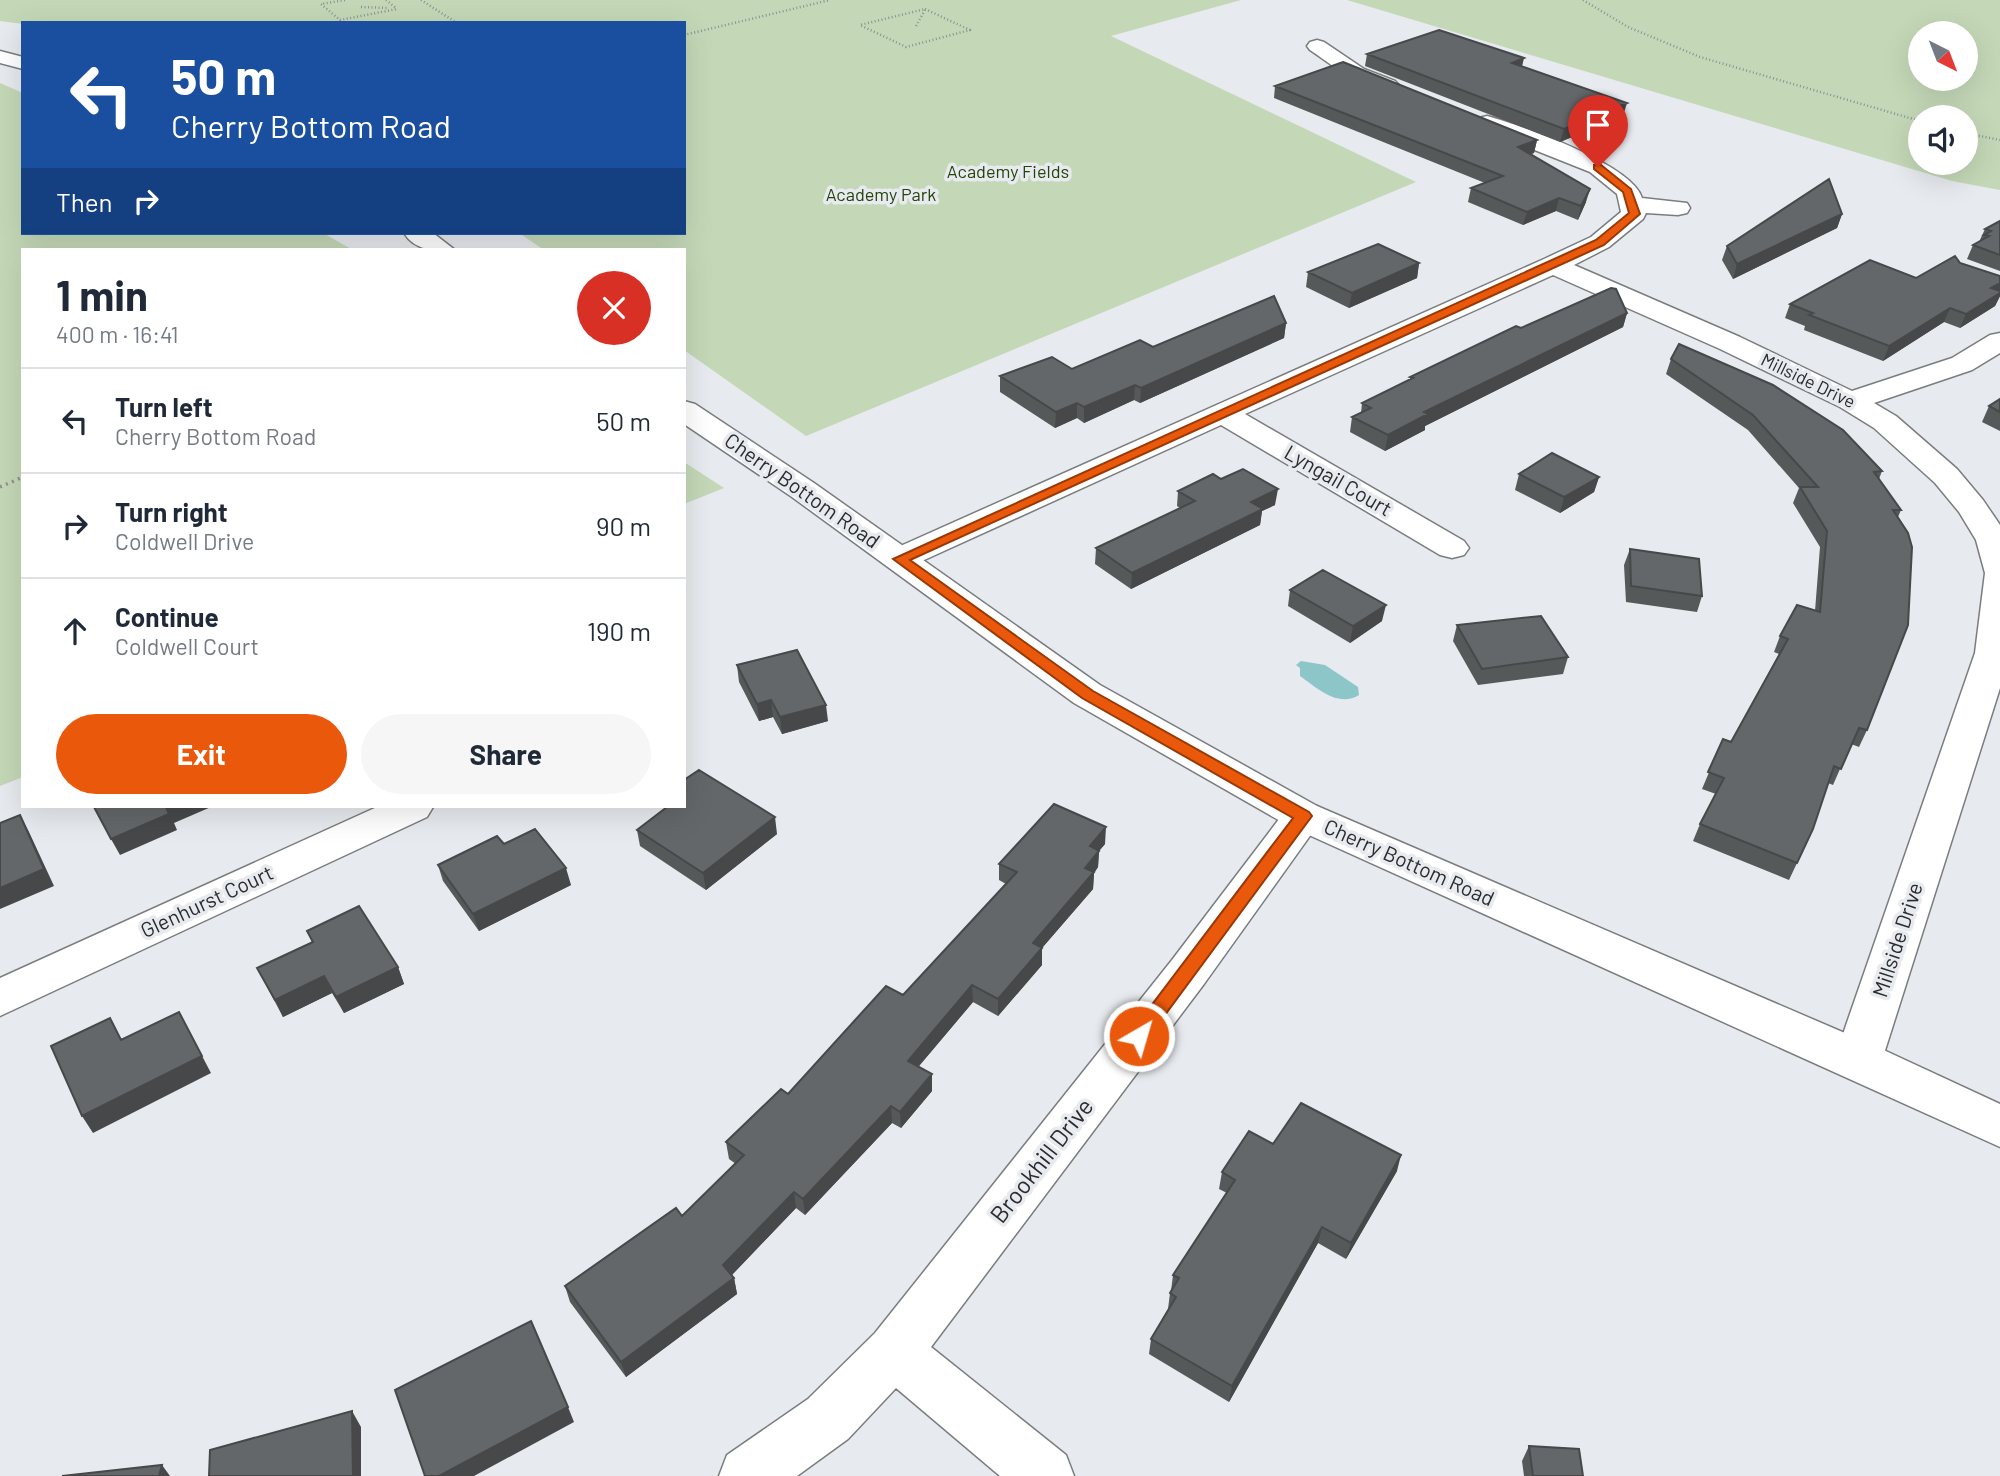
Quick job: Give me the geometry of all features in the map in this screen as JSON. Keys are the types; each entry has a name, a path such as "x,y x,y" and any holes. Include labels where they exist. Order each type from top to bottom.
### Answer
{"street":[{"path":"1317,46 1357,73 1404,91"},
{"path":"0,57 21,62"},
{"path":"900,559 1553,265 1600,242 1634,214 1628,191 1598,167 1464,114"},
{"path":"1632,205 1678,208"},
{"path":"419,235 439,248"},
{"name":"Millside Drive","path":"1553,265 1730,343 1850,401 1885,422 1946,476 1972,507 1993,540 2000,570"},
{"path":"1850,401 1962,364 2000,341"},
{"name":"Cherry Bottom Road","path":"686,411 900,559 1087,694 1303,816 1858,1060 2000,1126"},
{"name":"Lyngail Court","path":"1223,414 1452,548"},
{"name":"Millside Drive","path":"1858,1060 1993,653 2000,577"},
{"name":"Glenhurst Court","path":"0,998 411,808"},
{"name":"Brookhill Drive","path":"748,1476 828,1419 894,1351 1188,972 1303,816"},
{"path":"894,1351 1045,1476"}],"path":[{"path":"345,0 321,4 340,20 397,9"},
{"path":"386,0 397,9"},
{"path":"421,0 454,21"},
{"path":"686,35 830,0"},
{"path":"1583,0 1612,21 1640,35 1740,69 1908,118"},
{"path":"361,7 397,9"},
{"path":"925,9 970,30 906,47 860,25 912,12 925,9"},
{"path":"916,26 925,9"},
{"path":"1978,136 2000,140"},
{"path":"0,487 21,478"}],"green space":[{"name":"Academy Park","path":"0,0 1241,0 1111,36 1416,182 806,436 686,351 686,248 541,248 522,235 686,235 686,21 21,21 21,24 0,21"},
{"path":"1347,0 2000,0 2000,190 1932,175 1978,175 1978,105 1908,105 1908,168"},
{"path":"0,83 21,92 21,235 327,235 349,248 21,248 21,778 0,786"},
{"path":"686,463 724,488 686,503"}],"water":[{"path":"1301,661 1325,665 1358,687 1359,695 1343,699 1321,691 1300,676 1300,668 1296,665"}],"building":[{"path":"1439,30 1524,58 1512,63 1627,103 1564,129 1367,54"},
{"path":"1343,62 1537,140 1518,147 1590,189 1581,206 1559,198 1527,212 1471,188 1503,176 1275,86"},
{"path":"1829,179 1842,214 1737,264 1727,246"},
{"path":"2000,221 2000,255 1973,245 1989,236 1984,235 1991,231 1985,229"},
{"path":"1378,244 1419,263 1352,293 1308,272"},
{"path":"1955,256 1960,263 2000,276 2000,283 1991,288 2000,293 1966,314 1950,308 1889,346 1809,315 1813,313 1790,304 1870,260 1916,278"},
{"path":"1611,288 1616,289 1627,313 1424,412 1428,414 1388,435 1352,417 1371,408 1362,403 1413,378 1410,377 1516,326 1521,328"},
{"path":"1274,296 1286,323 1141,388 1135,385 1084,407 1077,403 1056,412 1000,376 1052,357 1072,369 1140,340 1153,347"},
{"path":"1679,344 1773,385 1843,430 1882,471 1874,472 1901,510 1893,510 1908,533 1912,547 1908,625 1867,730 1859,728 1841,769 1834,766 1813,829 1797,863 1700,824 1724,778 1708,772 1723,739 1731,742 1788,639 1780,636 1797,605 1820,612 1827,531 1800,487 1818,487 1753,415 1671,359"},
{"path":"2000,399 2000,412 1989,406"},
{"path":"1552,453 1599,477 1564,497 1519,474"},
{"path":"1243,469 1278,489 1251,502 1263,509 1132,573 1096,548 1195,501 1178,491 1213,474 1221,479"},
{"path":"1630,549 1699,559 1702,596 1631,586"},
{"path":"1323,570 1386,605 1353,626 1290,590"},
{"path":"1541,616 1568,657 1482,669 1457,625"},
{"path":"797,650 826,705 780,717 771,700 757,704 737,665"},
{"path":"699,770 775,817 703,873 637,830 666,808 686,808 686,779"},
{"path":"1054,804 1106,827 1090,846 1099,851 1085,868 1094,872 1033,943 1042,948 998,999 972,985 908,1061 932,1074 900,1112 891,1106 803,1199 794,1192 723,1265 734,1278 621,1362 565,1286 676,1208 682,1216 744,1155 726,1142 781,1089 788,1094 886,986 903,995 1017,872 999,864"},
{"path":"95,808 166,808 169,814 111,839"},
{"path":"20,815 44,869 0,888 0,823"},
{"path":"535,829 566,868 473,914 438,865 497,836 504,844"},
{"path":"359,906 398,967 336,997 324,976 275,1000 257,968 313,942 307,931"},
{"path":"179,1012 202,1056 82,1116 51,1046 110,1018 121,1040"},
{"path":"1301,1103 1401,1155 1351,1243 1322,1227 1232,1386 1151,1339 1176,1297 1170,1293 1179,1278 1173,1275 1235,1180 1222,1172 1249,1131 1273,1144"},
{"path":"531,1321 568,1407 439,1476 425,1476 395,1390"},
{"path":"352,1411 353,1476 209,1476 210,1450"},
{"path":"1529,1446 1579,1449 1583,1476 1533,1476"},
{"path":"162,1465 159,1476 62,1476"}],"route":[{"path":"1139,1036 1303,816 1087,694 900,559 1600,242 1634,214 1628,191 1598,167"}],"park label":[{"name":"Academy Fields","path":"1008,172"}]}
